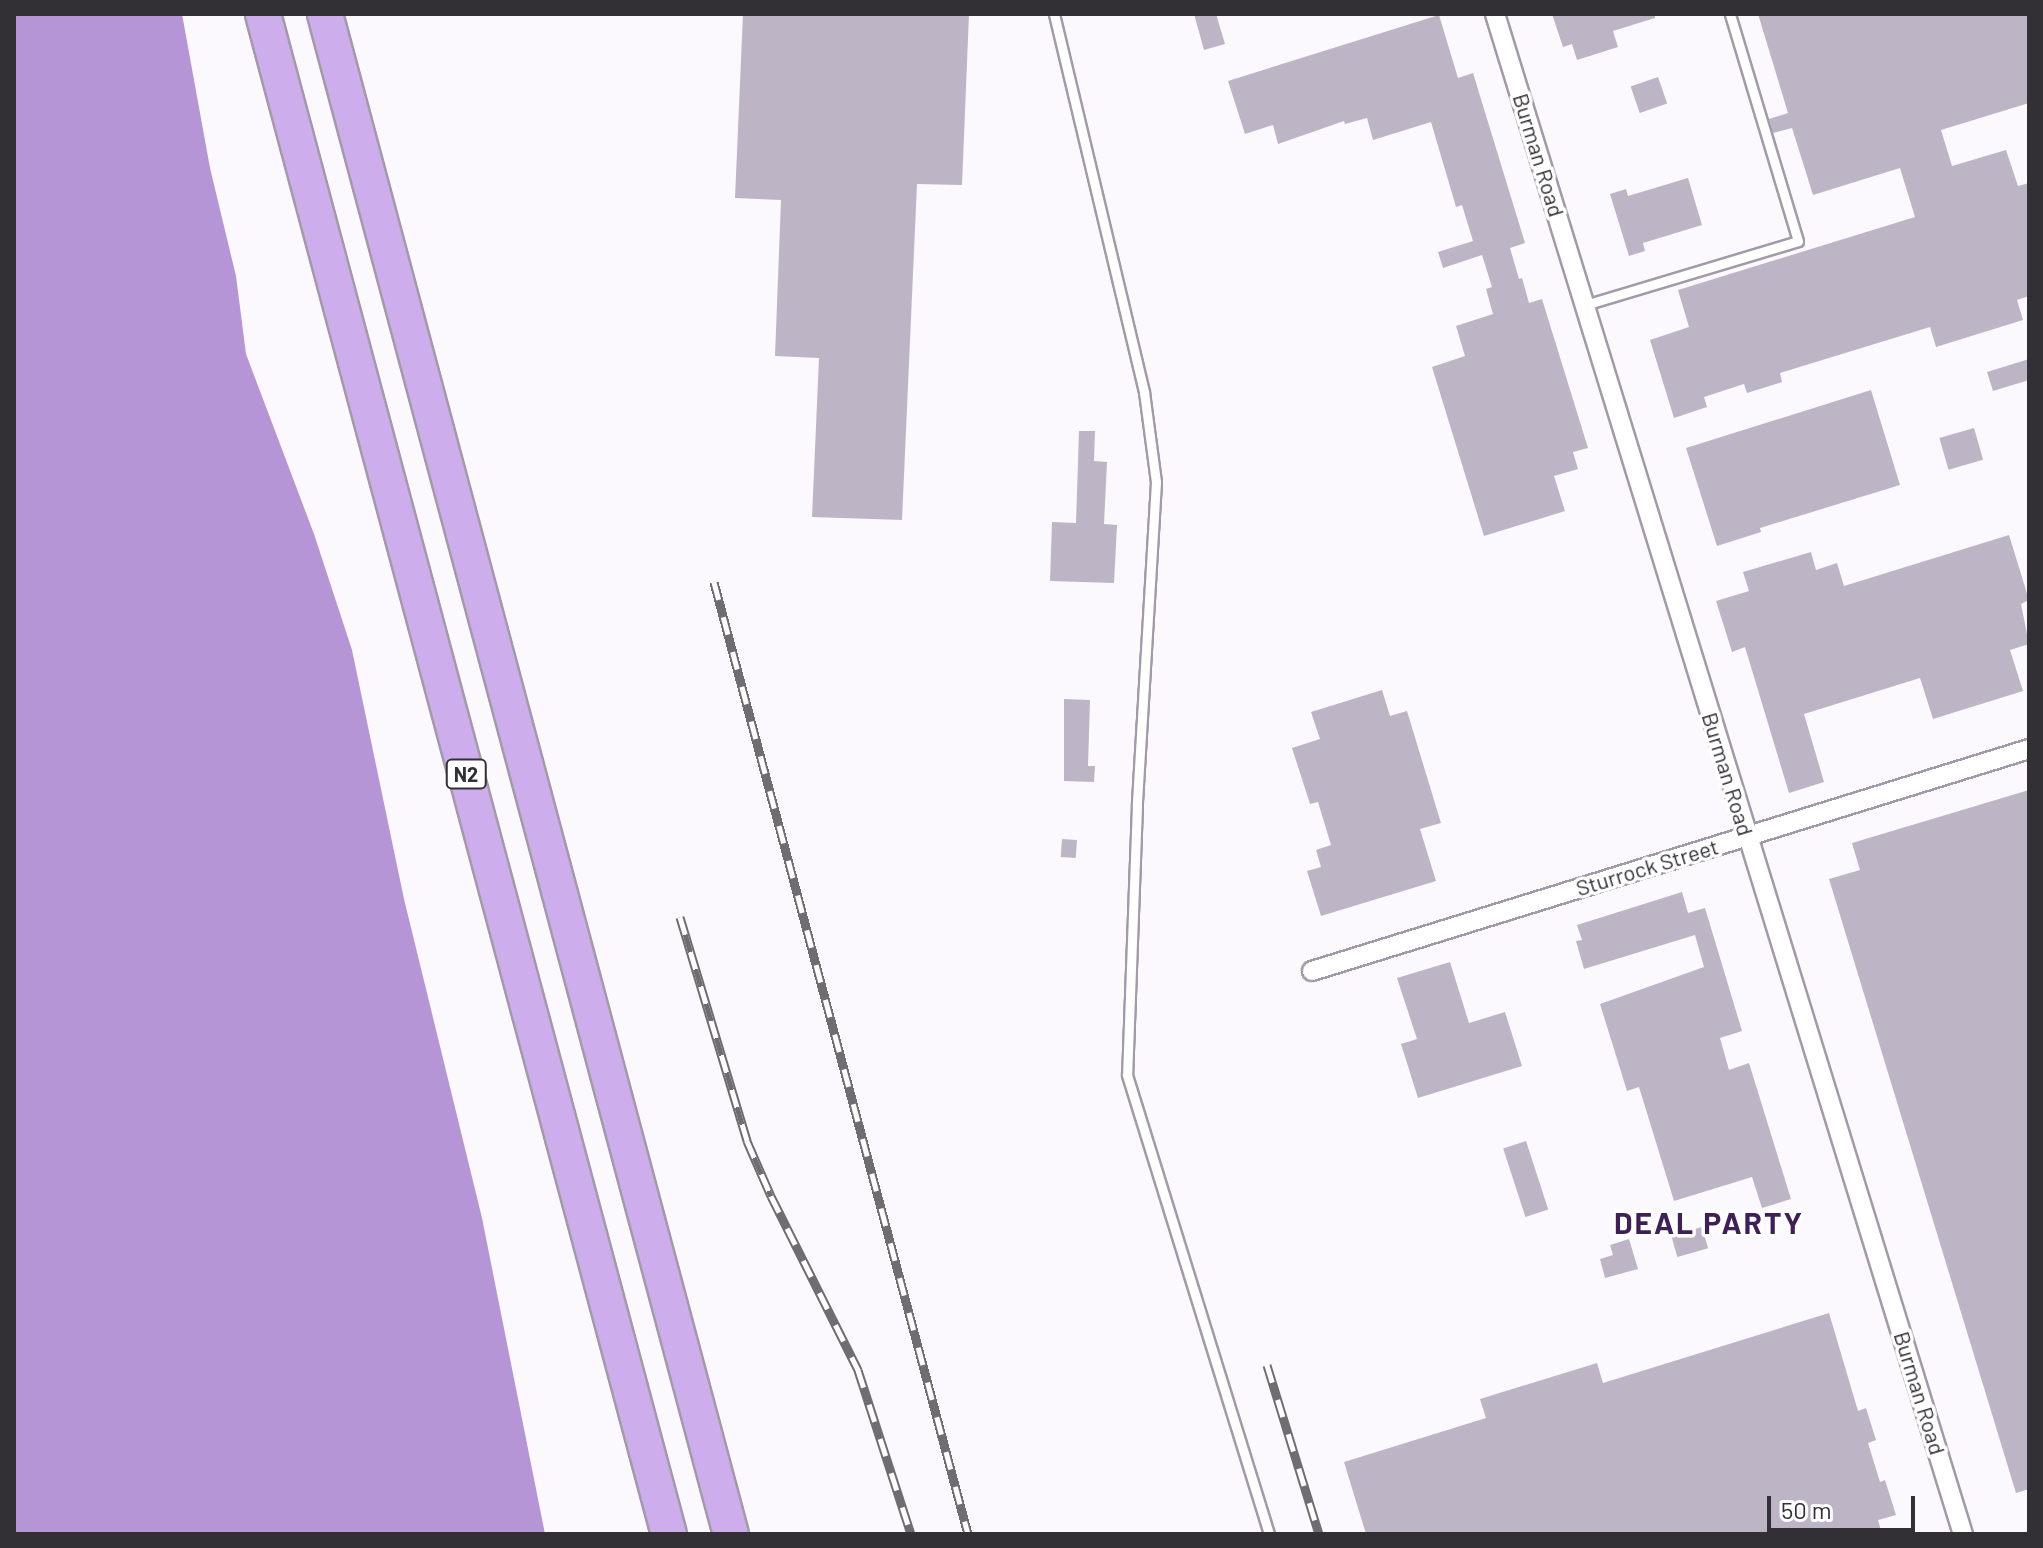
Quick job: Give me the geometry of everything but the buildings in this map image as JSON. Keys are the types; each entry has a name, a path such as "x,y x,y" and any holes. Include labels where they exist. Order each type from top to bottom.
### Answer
{"highway":[{"name":"N2","path":"263,14 669,1534"},
{"path":"325,14 731,1534"}],"street":[{"name":"Burman Road","path":"1495,14 1963,1534"},
{"name":"Sturrock Street","path":"1312,971 2029,749"}],"lane":[{"path":"1054,14 1144,392 1156,482 1137,805 1127,1075 1269,1534"},
{"path":"1585,305 1798,241 1730,14"}],"shaded area":[{"path":"14,14 182,14 210,168 236,276 246,354 314,534 352,650 404,899 482,1218 545,1534 14,1534"}],"railway":[{"path":"714,582 968,1534"},
{"path":"680,917 747,1141 858,1370 911,1534"},
{"path":"1267,1365 1319,1534"}],"district":[{"name":"DEAL PARTY","path":"1709,1222"}]}
